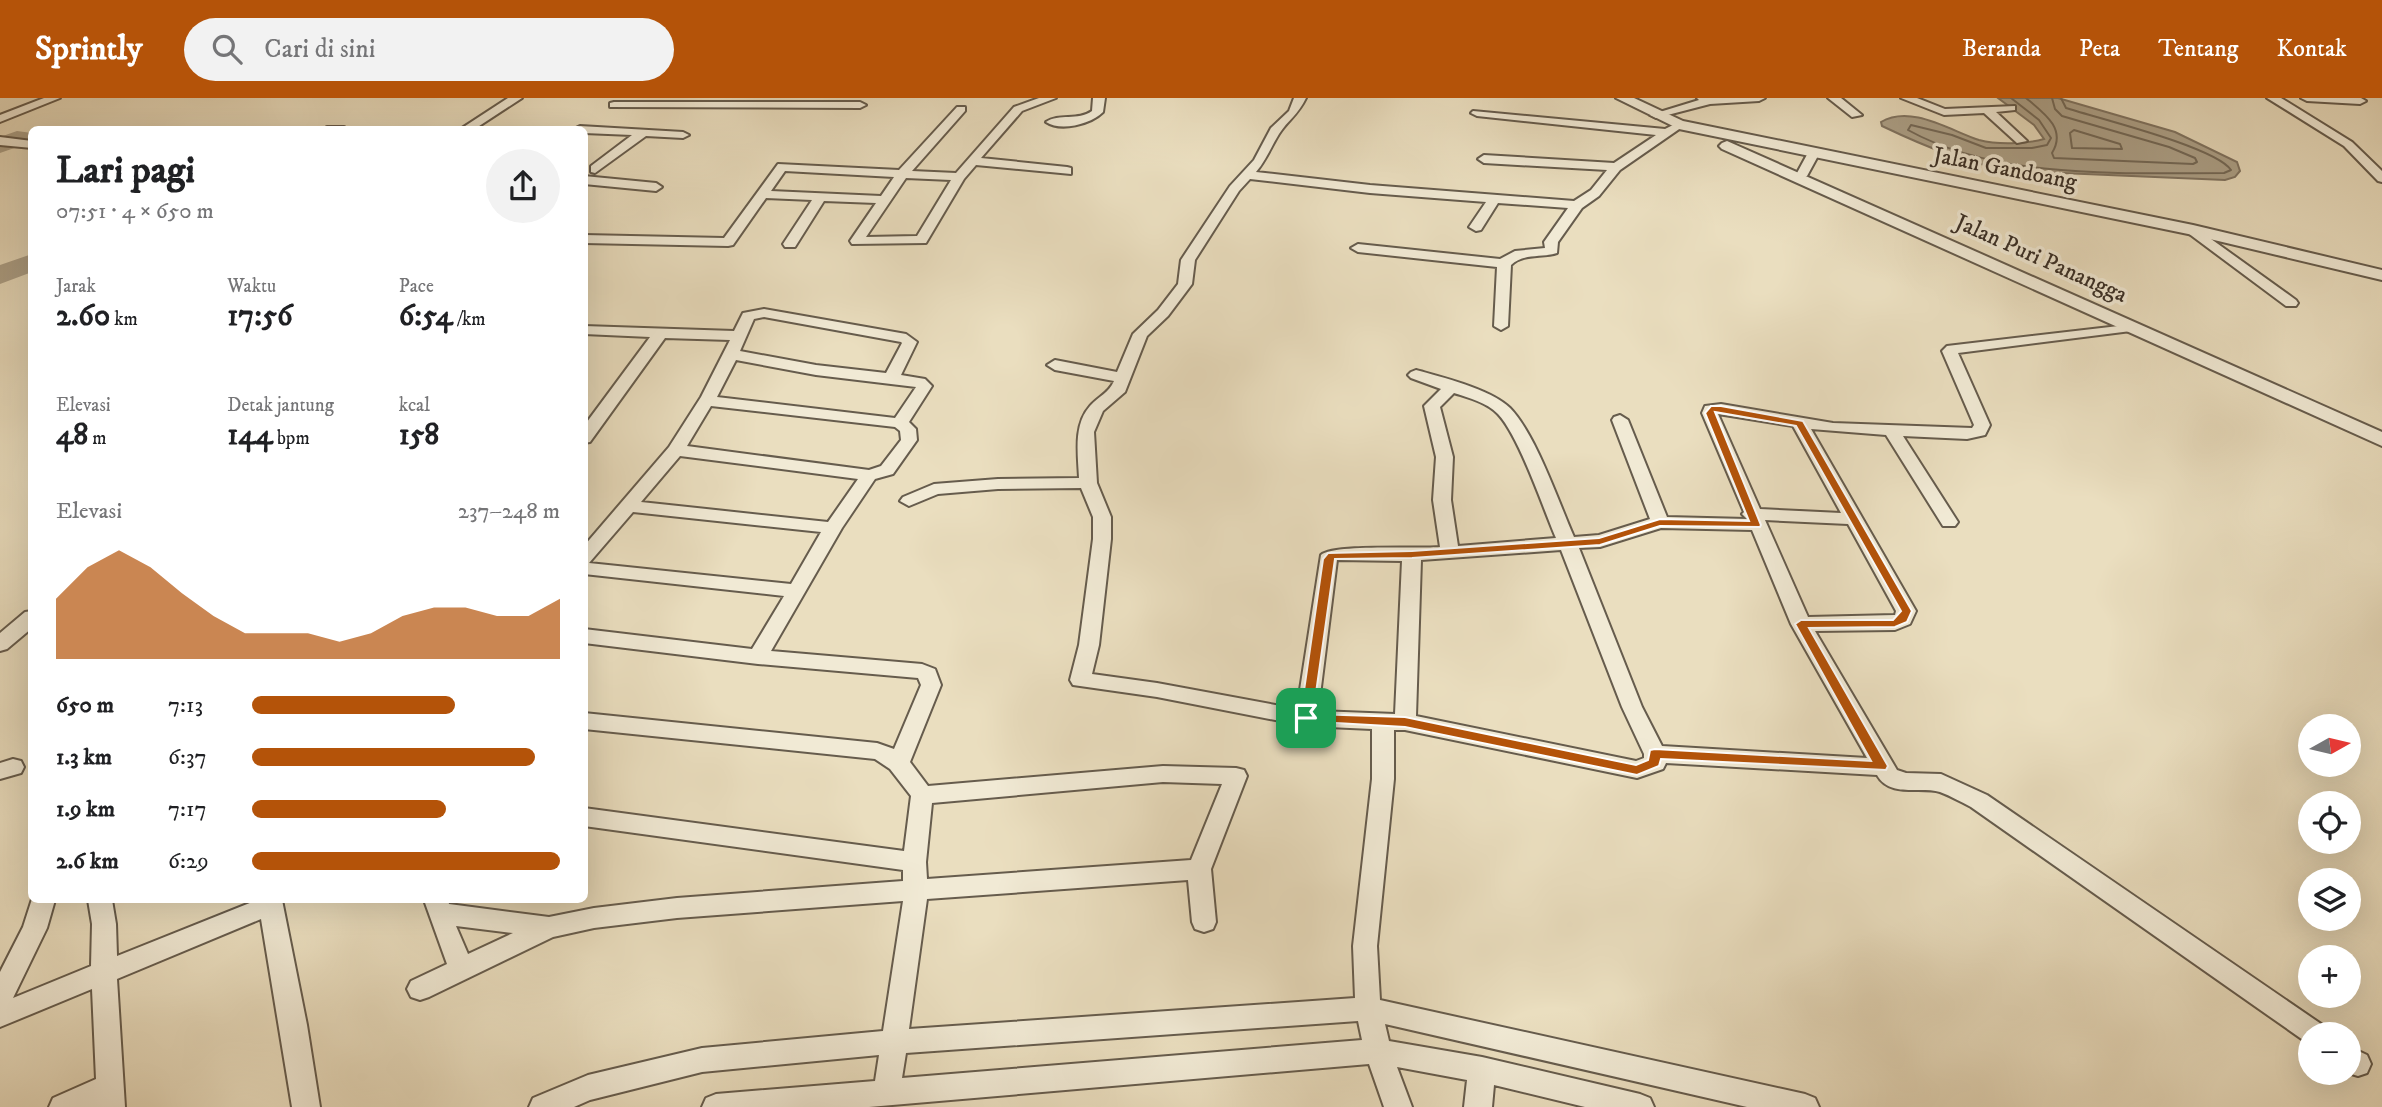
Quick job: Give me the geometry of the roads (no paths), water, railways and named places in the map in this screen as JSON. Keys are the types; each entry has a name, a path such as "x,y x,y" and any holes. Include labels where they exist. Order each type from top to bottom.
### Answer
{"street":[{"path":"0,119 54,98"},
{"path":"470,126 516,98"},
{"path":"1014,98 1048,99"},
{"path":"1052,122 1086,120 1097,112 1099,98"},
{"path":"1300,98 1294,112 1275,130 1249,175 1234,190 1188,260 1185,284 1163,313 1140,334 1117,392 1096,408 1086,432 1088,483 1102,517 1102,539 1089,645 1080,680 1157,690 1306,718 1394,722 1637,770 1654,763 1655,754 1632,707 1568,544 1521,436 1504,411 1487,399 1416,375"},
{"name":"Jalan Gandoang","path":"1623,98 1656,114 1673,129 1814,154 2193,230 2382,275"},
{"path":"1656,114 1706,100 1759,98"},
{"path":"1834,98 1856,115"},
{"path":"1907,98 1944,112 2011,108"},
{"path":"2273,98 2348,144 2382,178"},
{"path":"2307,98 2360,101"},
{"path":"961,109 902,174 857,241 921,240 972,160 1018,109 1048,99"},
{"path":"603,113 618,101 860,105"},
{"path":"1988,111 2021,141"},
{"path":"1477,113 1673,129"},
{"path":"584,126 591,121"},
{"path":"588,129 684,135"},
{"path":"1501,326 1504,264 1512,256 1552,250 1551,242 1577,205 1595,193 1616,167 1673,129"},
{"name":"Jalan Puri Panangga","path":"1673,129 2131,327 2382,440"},
{"path":"595,169 644,132"},
{"path":"0,141 28,144"},
{"path":"588,239 728,242 791,154"},
{"path":"1802,173 1814,154"},
{"path":"1484,159 1616,167"},
{"path":"972,160 1067,171"},
{"path":"782,167 959,177"},
{"path":"1249,175 1344,187 1577,205"},
{"path":"588,180 656,187"},
{"path":"761,194 885,200"},
{"path":"790,244 820,197"},
{"path":"1476,227 1495,197"},
{"path":"2193,230 2291,303"},
{"path":"1359,248 1504,264"},
{"path":"588,553 676,450 706,401 748,316 756,313 902,336 910,342 891,379"},
{"path":"2131,327 1952,349 1950,351 1982,430 1966,434 1892,432 1800,424 1721,409 1710,411 1801,624 1881,766 1895,780 1941,783 1979,801 2298,1022"},
{"path":"588,330 740,336"},
{"path":"588,433 659,335"},
{"path":"730,354 816,370 915,380 924,386 900,423"},
{"path":"1055,365 1123,378"},
{"path":"1450,552 1444,529 1442,491 1445,464 1439,431 1432,416 1432,406 1452,386"},
{"path":"676,450 869,475 887,470 909,440 908,429 900,423 706,401"},
{"path":"1620,420 1660,522"},
{"path":"1800,424 1903,604 1906,615 1895,624 1801,624"},
{"path":"1892,432 1949,522"},
{"path":"758,657 833,528 869,475"},
{"path":"909,501 934,489 998,484 1088,483"},
{"path":"629,506 833,528"},
{"path":"1306,718 1328,559 1332,555 1412,555 1600,541 1660,522 1854,519"},
{"path":"1398,1107 1378,1051 1368,1009 1365,946 1412,555"},
{"path":"588,568 795,591"},
{"path":"0,644 28,620"},
{"path":"588,636 928,674 931,685 899,763"},
{"path":"588,721 877,751 890,755 899,763 922,795 914,862 916,892 887,1091"},
{"path":"1655,754 1881,766"},
{"path":"922,795 1163,774 1236,776 1199,869 1205,922"},
{"path":"588,818 914,862"},
{"path":"421,989 549,927 594,918 677,908 1199,869"},
{"path":"0,998 34,928 42,903"},
{"path":"63,1107 111,1096 104,924 100,903"},
{"path":"0,1015 268,903"},
{"path":"270,903 294,1025 306,1107"},
{"path":"438,906 549,927"},
{"path":"438,906 462,970"},
{"path":"543,1107 588,1088 702,1060 893,1042 1368,1009 1805,1107"},
{"path":"716,1107 1378,1051 1482,1070 1640,1107"},
{"path":"1478,1107 1482,1070"}],"water":[{"path":"1998,98 2058,98 2175,132 2237,162 2240,171 2235,177 2225,180 2016,171 1947,154 1882,126 1881,122 1893,117 1918,117 1979,140 1995,143 2021,143 2044,139 2034,125"}],"waterway":[{"path":"0,146 17,138 28,139"},
{"path":"0,275 28,264"}]}
